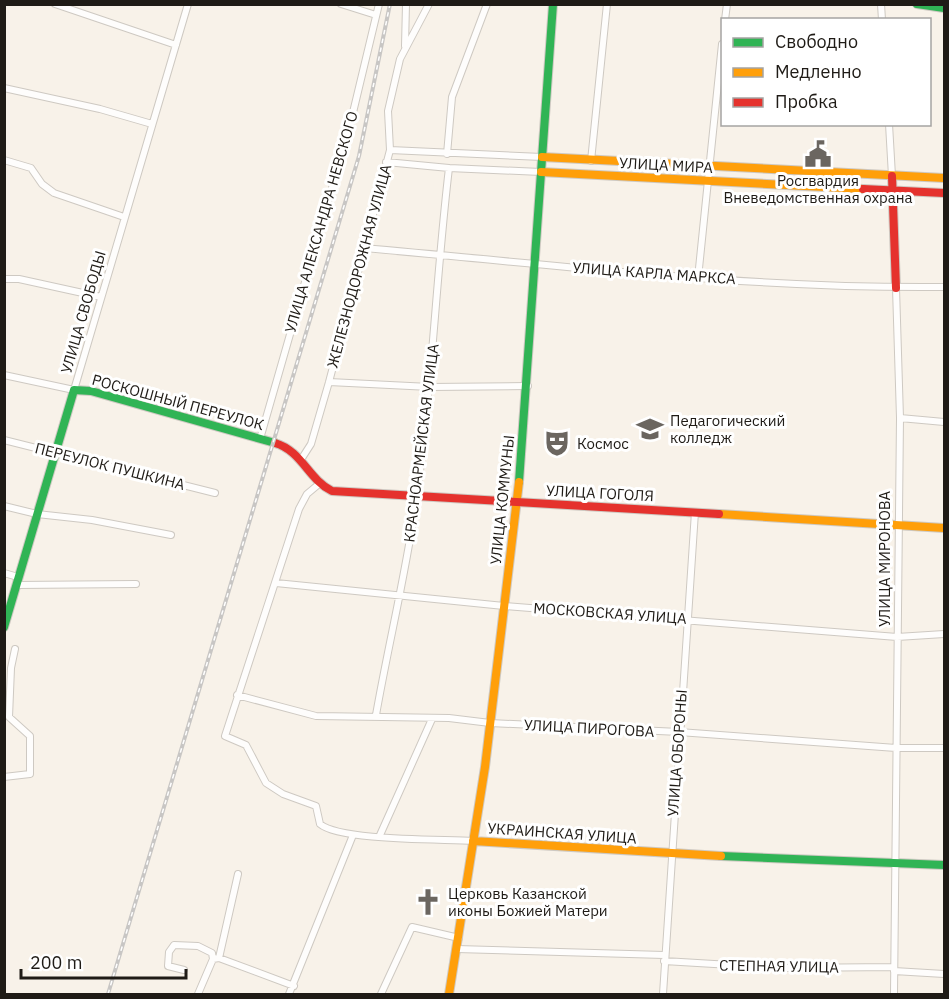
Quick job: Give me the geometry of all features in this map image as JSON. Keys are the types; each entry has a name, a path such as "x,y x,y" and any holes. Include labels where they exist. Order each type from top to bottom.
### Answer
{"street":[{"path":"55,4 176,45"},
{"name":"УЛИЦА СВОБОДЫ","path":"4,627 188,4"},
{"path":"341,4 376,15"},
{"name":"УЛИЦА АЛЕКСАНДРА НЕВСКОГО","path":"260,439 350,125 379,4"},
{"path":"405,49 406,4"},
{"name":"ЖЕЛЕЗНОДОРОЖНАЯ УЛИЦА","path":"302,458 311,444 329,382 390,150 388,111 400,59 429,4"},
{"path":"447,154 452,97 487,4"},
{"name":"УЛИЦА КОММУНЫ","path":"449,994 490,723 517,502 528,386 553,4"},
{"path":"591,162 607,4"},
{"path":"917,4 945,8"},
{"path":"698,278 721,62"},
{"path":"4,88 100,109 152,124"},
{"name":"УЛИЦА МИРОНОВА","path":"889,126 900,418 897,525 894,994"},
{"name":"УЛИЦА МИРА","path":"390,150 709,168 945,178"},
{"path":"4,160 31,168 42,184 54,193 124,217"},
{"name":"УЛИЦА МИРА","path":"386,162 449,168 945,193"},
{"name":"КРАСНОАРМЕЙСКАЯ УЛИЦА","path":"376,715 402,594 417,496 430,387 438,255 449,168"},
{"name":"УЛИЦА КАРЛА МАРКСА","path":"364,248 698,278 896,288 945,287"},
{"path":"4,279 19,279 101,297"},
{"name":"РОСКОШНЫЙ ПЕРЕУЛОК","path":"4,375 74,390 91,391 273,443 291,449 302,458"},
{"path":"329,382 430,387 528,386"},
{"path":"900,418 945,422"},
{"name":"ПЕРЕУЛОК ПУШКИНА","path":"4,440 215,493"},
{"path":"237,695 303,500 319,484 302,458"},
{"name":"УЛИЦА ГОГОЛЯ","path":"319,484 332,491 945,528"},
{"path":"4,506 37,514 92,520 171,535"},
{"name":"УЛИЦА ОБОРОНЫ","path":"663,994 670,854 695,512"},
{"path":"4,573 17,581 136,584"},
{"name":"МОСКОВСКАЯ УЛИЦА","path":"276,583 504,606 897,637 945,634"},
{"path":"4,777 30,774 30,736 13,723 7,708 15,649"},
{"name":"УЛИЦА ПИРОГОВА","path":"237,695 316,716 376,715 449,718 490,723 679,732 896,748 945,748"},
{"name":"УКРАИНСКАЯ УЛИЦА","path":"237,695 225,736 246,745 266,783 284,794 311,802 316,806 321,824 325,828 353,835 670,854 945,865"},
{"path":"380,835 432,719"},
{"path":"289,994 353,835"},
{"path":"198,994 216,959 238,873"},
{"path":"381,994 412,927 459,938"},
{"path":"184,970 168,966 170,952 174,945 198,946 212,953 216,959 294,986"},
{"name":"СТЕПНАЯ УЛИЦА","path":"457,949 664,958 783,968 894,969 945,974"}],"railway":[{"path":"108,994 359,156 390,4"}],"traffic: fast":[{"path":"519,482 553,4"},
{"path":"917,4 944,8"},
{"path":"4,627 74,390 91,391 275,443"},
{"path":"721,856 944,865"}],"traffic: slow":[{"path":"542,157 944,178"},
{"path":"541,172 863,189"},
{"path":"449,994 485,767 519,482"},
{"path":"719,514 944,528"},
{"path":"473,841 721,856"}],"traffic: jam":[{"path":"892,176 896,288"},
{"path":"863,189 944,193"},
{"path":"275,443 292,452 317,480 332,491 719,514"}],"place":[{"name":"Росгвардия Вневедомственная охрана","path":"818,154"},
{"name":"Педагогический колледж","path":"650,429"},
{"name":"Космос","path":"557,443"},
{"name":"Церковь Казанской иконы Божией Матери","path":"428,902"}]}
